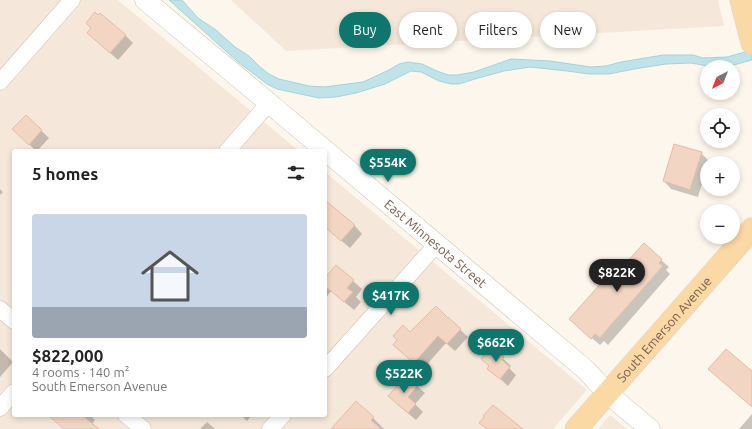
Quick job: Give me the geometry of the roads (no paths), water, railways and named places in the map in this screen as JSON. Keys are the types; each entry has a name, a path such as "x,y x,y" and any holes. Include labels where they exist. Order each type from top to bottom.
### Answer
{"main road":[{"path":"741,0 752,43"},
{"name":"South Emerson Avenue","path":"576,429 752,229"}],"street":[{"path":"0,82 72,0"},
{"name":"East Minnesota Street","path":"145,0 323,149"},
{"path":"229,149 269,103"},
{"name":"East Minnesota Street","path":"327,152 586,370 607,393 650,429"},
{"path":"327,366 436,245"},
{"path":"0,309 12,318"},
{"path":"0,408 12,394"},
{"path":"128,417 143,429"},
{"path":"270,429 281,417"}],"water":[{"path":"169,0 182,0 198,18 249,56 269,74 279,79 309,86 324,87 363,82 399,64 408,62 422,64 448,75 457,75 474,72 511,59 550,61 591,67 606,66 663,55 693,55 703,58 727,57 752,50 752,60 740,63 740,60 700,60 700,65 691,63 666,64 609,74 589,74 530,67 504,71 459,84 439,81 421,72 411,71 385,84 356,93 336,97 319,98 277,89 267,84 238,62"}]}
